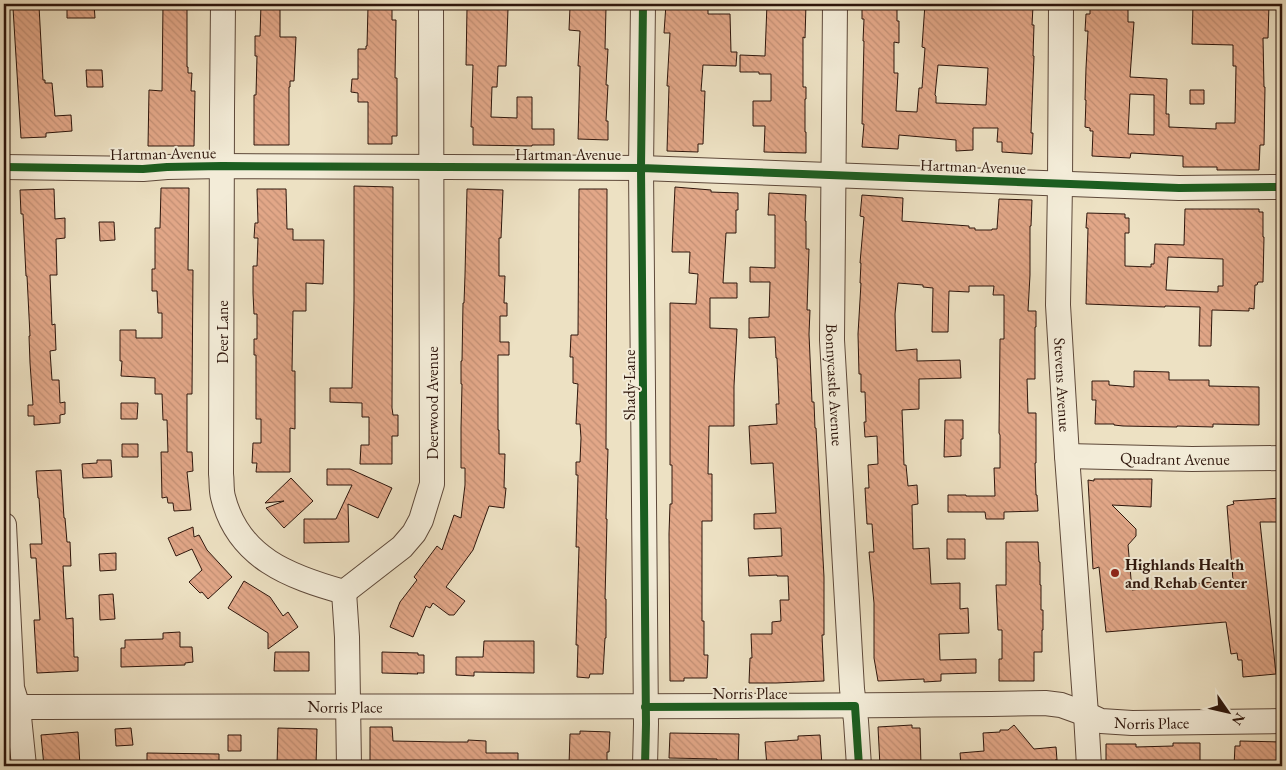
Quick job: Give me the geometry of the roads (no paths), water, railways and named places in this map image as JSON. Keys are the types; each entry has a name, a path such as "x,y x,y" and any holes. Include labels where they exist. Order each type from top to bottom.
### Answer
{"street":[{"name":"Deer Lane","path":"223,4 221,474 223,495 229,516 238,533 264,559 314,584 344,592"},
{"name":"Deerwood Avenue","path":"344,592 402,547 414,533 421,520 432,484 431,4"},
{"name":"Shady Lane","path":"642,4 641,168 645,766"},
{"name":"Bonnycastle Avenue","path":"835,4 832,340 851,679 859,766"},
{"name":"Stevens Avenue","path":"1061,4 1058,305 1089,766"},
{"name":"Hartman Avenue","path":"4,167 143,169 222,166 641,168 1179,188 1282,187"},
{"name":"Quadrant Avenue","path":"1068,456 1192,459 1282,458"},
{"path":"4,525 12,684 11,707 24,766"},
{"path":"344,592 347,637 349,766"},
{"name":"Norris Place","path":"11,707 645,707 1045,703 1061,705 1101,721 1132,723 1282,721"}],"place":[{"name":"Highlands Health and Rehab Center","path":"1115,573"}]}
